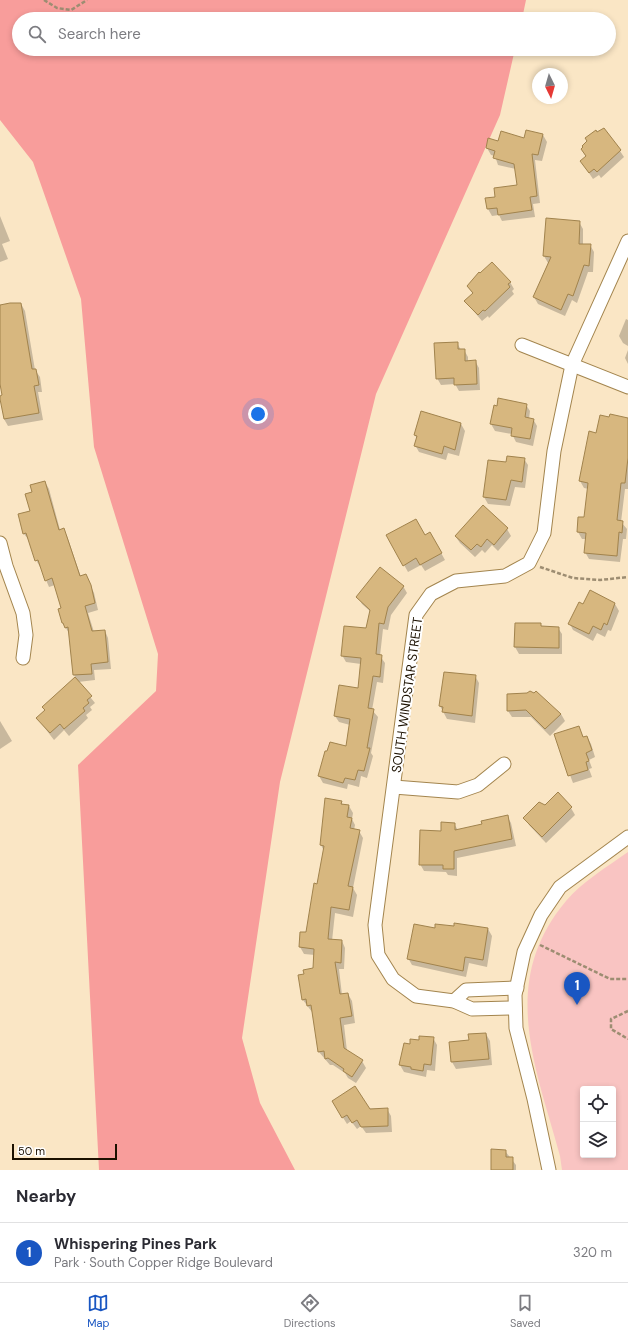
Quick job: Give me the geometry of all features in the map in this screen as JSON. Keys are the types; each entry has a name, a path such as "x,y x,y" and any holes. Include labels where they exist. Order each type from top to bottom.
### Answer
{"street":[{"path":"529,563 544,533 554,451 572,365 628,241"},
{"path":"522,345 628,387"},
{"path":"0,543 6,566 23,613 26,635 23,658"},
{"name":"SOUTH WINDSTAR STREET","path":"515,1008 472,1009 454,1001 416,996 393,979 378,955 375,925 416,615 431,594 456,582 505,576 529,563"},
{"path":"394,787 458,792 478,785 504,764"},
{"path":"549,1170 534,1099 516,1028 516,988 524,952 541,915 560,887 628,836"},
{"path":"454,1001 466,990 516,988"}],"path":[{"path":"44,0 57,8 71,10 87,0"},
{"path":"529,563 573,578 600,580 628,577"},
{"path":"529,940 610,979 628,979"},
{"path":"628,1011 611,1019 611,1029 628,1039"}],"shaded area":[{"path":"0,0 526,0 523,12 12,12 12,56 513,56 500,115 376,394 280,782 242,1038 260,1103 295,1170 99,1170 78,765 156,691 158,654 94,447 81,299 33,162 0,120"},
{"path":"628,852 628,1170 562,1170 560,1156 533,1058 528,1026 528,994 533,962 545,932 566,901 604,869"}],"building":[{"path":"604,128 621,150 597,172 594,169 589,173 580,161 586,156 581,149 583,147 582,146 587,141 585,138 596,130 597,132"},
{"path":"526,130 543,134 538,155 532,154 537,196 530,197 532,210 498,215 497,208 487,209 485,198 495,197 494,188 517,185 514,164 493,158 495,151 486,148 488,138 498,141 501,131 524,138"},
{"path":"546,218 580,221 579,244 591,244 589,266 584,265 573,296 568,294 561,310 533,297 551,257 543,256"},
{"path":"492,262 511,282 508,284 510,287 485,311 483,310 478,315 464,301 473,293 467,286 479,272 480,273"},
{"path":"21,303 32,369 36,369 39,385 34,386 39,413 4,419 0,399 0,396 2,395 0,384 0,305"},
{"path":"458,342 458,349 465,349 465,361 476,360 477,384 454,385 454,378 436,379 434,343"},
{"path":"498,398 527,404 525,417 534,419 530,439 511,436 512,428 490,424 494,405 497,406"},
{"path":"421,411 461,423 455,450 444,446 442,454 414,446 417,436 414,435"},
{"path":"610,414 628,418 628,458 625,483 621,483 617,520 623,521 622,533 619,532 617,556 584,553 586,533 577,532 578,517 584,517 588,483 579,481 589,431 596,433 600,415 609,417"},
{"path":"507,456 525,458 522,482 511,480 506,500 483,497 488,460 506,462"},
{"path":"45,481 59,530 64,528 80,576 86,574 91,585 95,603 85,606 92,631 105,630 108,662 91,664 92,674 73,675 68,627 65,628 62,623 58,609 61,608 52,578 45,581 38,560 35,561 26,533 23,534 18,514 30,511 25,494 32,492 30,485"},
{"path":"483,505 508,528 494,545 487,539 481,547 477,544 471,550 455,536"},
{"path":"416,519 425,535 430,532 442,553 420,565 416,558 403,566 386,535"},
{"path":"380,567 404,586 388,607 384,624 379,623 376,654 382,655 380,677 373,676 368,708 374,709 367,748 370,748 364,771 358,770 355,780 345,778 343,783 318,776 325,751 327,751 330,742 346,746 350,719 334,716 339,685 358,688 361,658 341,656 344,626 366,628 370,610 356,597"},
{"path":"590,590 615,603 607,625 604,623 601,630 593,626 589,634 568,624 579,602 583,604"},
{"path":"515,623 541,623 541,626 559,627 559,648 514,647"},
{"path":"444,672 476,675 472,716 442,712 443,707 439,706"},
{"path":"75,677 92,696 87,700 89,703 83,708 85,711 64,729 60,724 50,733 36,718 45,710 42,707"},
{"path":"530,691 534,693 536,691 561,714 545,729 526,710 507,711 507,694 527,693"},
{"path":"579,726 583,737 587,736 592,750 586,753 589,761 586,762 588,770 568,776 554,734"},
{"path":"558,792 572,807 542,837 523,818 539,802 545,805"},
{"path":"325,798 342,801 341,804 349,805 347,817 352,818 350,828 360,830 348,886 353,887 349,910 331,907 328,939 342,940 341,963 335,962 340,994 348,993 352,1016 340,1018 344,1048 363,1060 352,1077 343,1071 344,1069 328,1058 325,1059 324,1051 318,1052 311,1005 307,1006 306,999 302,1000 298,975 304,974 303,970 313,968 314,949 299,947 300,932 306,932 314,883 317,884 324,846 320,845"},
{"path":"508,815 512,839 454,851 454,869 443,869 443,865 419,865 420,830 441,831 441,822 455,823 455,830 482,824 481,821"},
{"path":"454,923 488,928 483,960 465,957 463,971 407,959 414,924 435,928 435,924 454,926"},
{"path":"486,1033 489,1059 451,1062 449,1042 469,1040 468,1034"},
{"path":"419,1036 434,1037 431,1065 424,1064 423,1071 399,1065 404,1043 410,1044 410,1039 419,1040"},
{"path":"355,1086 370,1109 388,1108 388,1126 361,1127 357,1120 352,1123 347,1115 342,1118 332,1101"},
{"path":"491,1149 506,1150 506,1157 513,1157 513,1170 491,1170"}],"place":[{"name":"Whispering Pines Park","path":"577,1005"}]}
